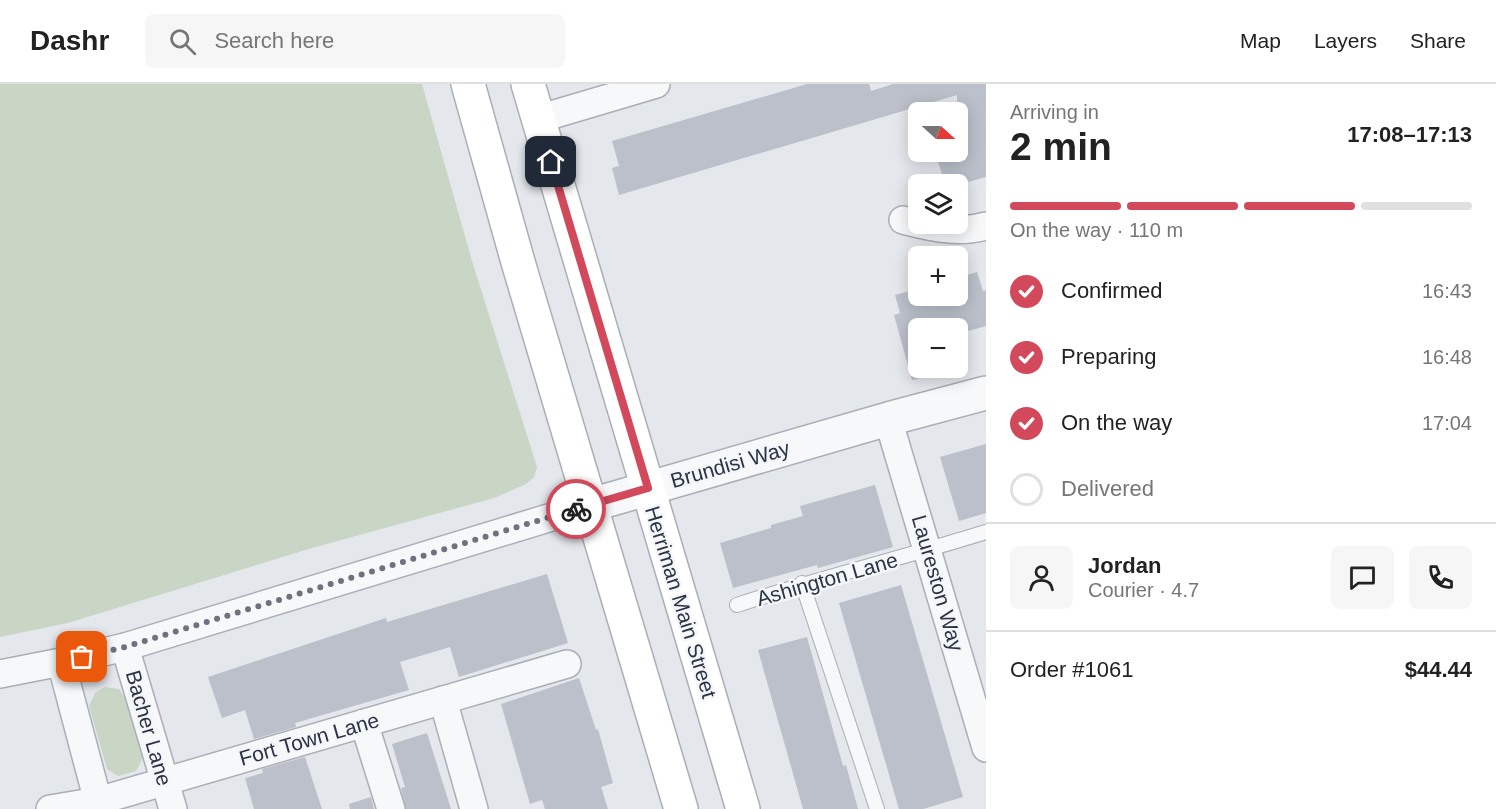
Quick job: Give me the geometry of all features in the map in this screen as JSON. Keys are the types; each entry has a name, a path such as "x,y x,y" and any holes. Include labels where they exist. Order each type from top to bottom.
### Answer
{"main road":[{"path":"468,84 518,262 681,809"},
{"name":"Herriman Main Street","path":"528,84 743,809"}],"street":[{"path":"538,119 656,84"},
{"path":"903,220 940,230 986,226"},
{"name":"Brundisi Way","path":"0,674 125,647 648,488 986,393"},
{"name":"Laureston Way","path":"888,419 986,748"},
{"name":"Bacher Lane","path":"125,647 173,809"},
{"path":"61,662 99,805"},
{"name":"Fort Town Lane","path":"50,809 99,805 164,781 567,664"},
{"path":"443,700 474,809"},
{"path":"363,723 390,809"}],"lane":[{"name":"Ashington Lane","path":"737,605 802,583 928,550 986,532"},
{"path":"802,583 877,809"}],"green space":[{"path":"0,84 422,84 472,261 537,467 534,477 526,484 494,498 312,548 68,623 0,637"},
{"path":"105,687 119,689 128,703 144,756 136,771 118,776 107,769 89,706 95,693"}],"building":[{"path":"807,84 869,84 871,91 893,84 986,84 986,177 968,182 968,174 942,174 938,162 968,162 968,102 957,102 957,95 933,102 908,102 908,109 619,195 612,168 619,166 612,141"},
{"path":"977,272 983,291 986,290 986,326 968,331 968,318 908,318 908,366 894,315 900,313 895,295 908,292 908,306 968,306 968,275"},
{"path":"986,444 986,513 959,521 940,457"},
{"path":"875,485 893,547 733,588 720,543 803,516 800,506"},
{"path":"547,574 568,643 459,677 450,647 400,662 409,690 295,723 296,727 254,739 245,710 222,718 208,677 386,618 387,622"},
{"path":"901,585 963,797 923,809 899,809 839,603"},
{"path":"807,637 843,766 846,765 858,809 803,809 758,650"},
{"path":"579,678 596,730 598,729 613,783 601,787 608,809 545,809 542,800 530,804 501,704"},
{"path":"427,733 451,809 406,809 401,788 405,787 392,744"},
{"path":"305,757 322,809 254,809 245,778 263,773 262,769"},
{"path":"371,797 374,809 350,809 349,804"}],"way so far":[{"path":"82,657 125,647 576,509"}],"route":[{"path":"551,162 648,488 576,509"}]}
